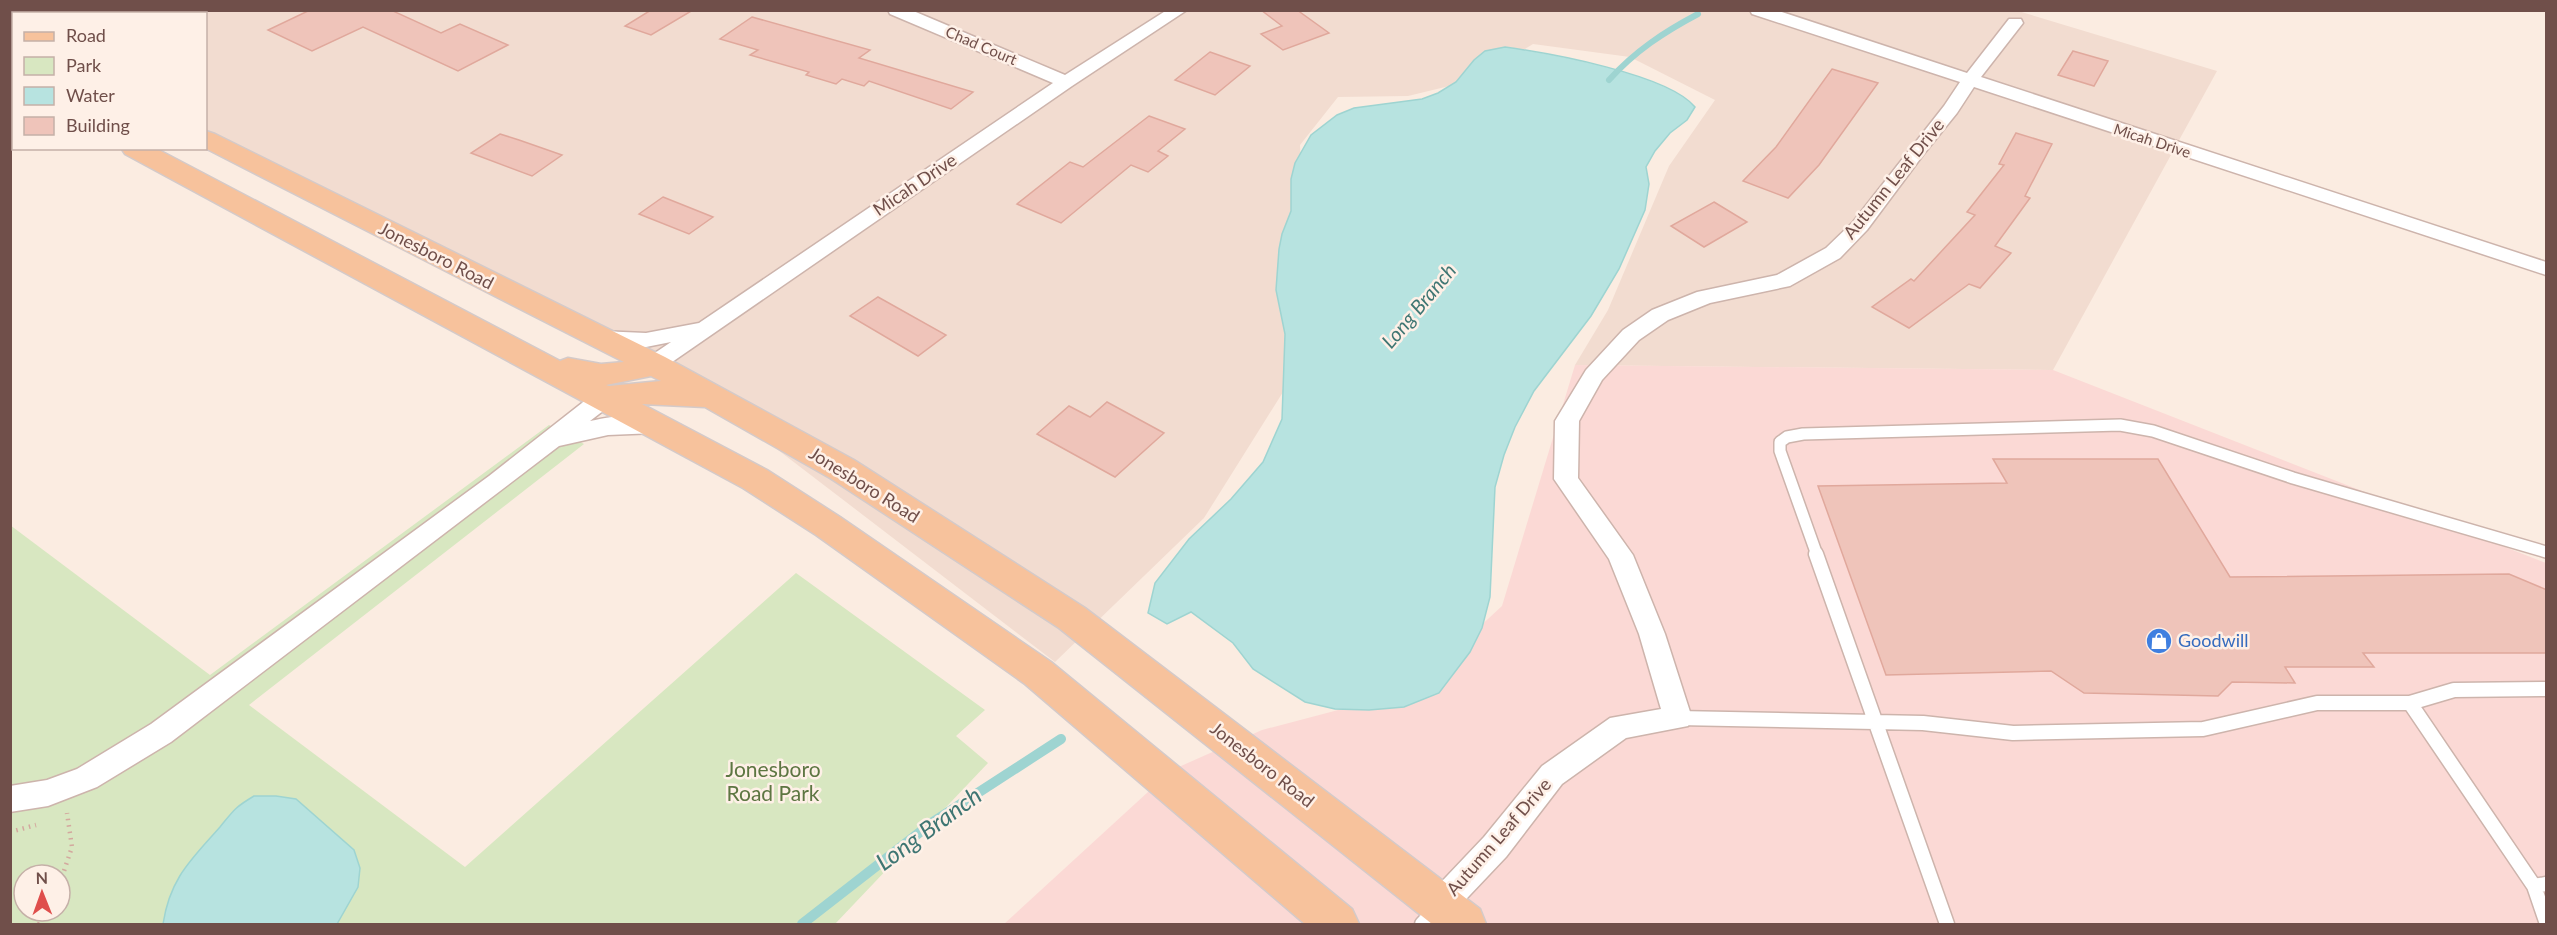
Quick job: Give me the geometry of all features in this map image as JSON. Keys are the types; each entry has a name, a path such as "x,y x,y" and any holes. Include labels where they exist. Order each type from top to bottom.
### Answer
{"main road":[{"name":"Jonesboro Road","path":"207,140 654,364 842,469 1072,618 1442,918"},
{"path":"138,150 656,425 755,479 828,526 1038,673 1337,924"},
{"path":"532,359 589,375 630,373 654,364"},
{"path":"604,398 633,393 672,392 721,402"}],"street":[{"name":"Chad Court","path":"896,10 1066,82"},
{"name":"Micah Drive","path":"654,364 1066,82 1179,10"},
{"name":"Micah Drive","path":"1758,10 2547,269"},
{"name":"Autumn Leaf Drive","path":"1442,918 1552,775 1620,727 1678,718 1652,634 1620,555 1566,479 1567,422 1594,375 1631,335 1660,315 1705,297 1783,281 1833,253 1860,226 1916,151 1952,109 1970,80 2015,23"},
{"path":"600,338 646,340 688,332 720,319"},
{"path":"10,799 48,794 87,778 161,733 548,443 604,398"},
{"path":"548,443 601,426 656,425"}],"lane":[{"path":"1947,924 1780,451 1780,442 1787,437 1803,434 2120,425 2153,431 2293,478 2547,552"},
{"path":"1678,718 1923,723 2013,733 2203,729 2317,703 2410,703 2454,690 2547,689"},
{"path":"2410,703 2540,885 2547,921"}],"path":[{"path":"67,812 72,847 67,863"}],"shaded area":[{"path":"12,10 2015,10 2217,71 2053,370 1575,365 1608,310 1669,166 1715,100 1630,57 1533,44 1474,80 1408,96 1338,97 1300,145 1310,349 1204,518 1055,662 671,368 207,135 207,12 12,12 11,54"},
{"path":"1575,365 2053,370 2546,563 2546,924 1004,924 1172,770 1262,730 1410,691 1502,606"}],"green space":[{"name":"Jonesboro Road Park","path":"549,425 584,444 249,705 465,867 796,573 985,710 956,736 988,763 835,924 11,924 10,525 210,675"}],"water":[{"path":"1505,47 1577,60 1634,75 1681,95 1695,107 1687,120 1670,133 1655,151 1646,167 1649,184 1645,210 1619,269 1591,316 1534,391 1515,427 1495,487 1490,597 1482,628 1470,652 1439,693 1404,707 1369,710 1335,709 1305,702 1253,669 1233,643 1191,612 1167,624 1148,613 1155,583 1189,539 1231,499 1263,462 1282,419 1285,334 1276,290 1279,249 1291,211 1291,179 1295,163 1311,135 1337,115 1354,108 1422,99 1438,93 1456,82 1474,60 1485,51"},
{"path":"254,796 296,799 354,850 360,868 358,887 337,924 163,924 171,894 183,871 232,813"}],"building":[{"path":"310,10 398,10 395,12 441,33 460,24 508,45 458,71 363,27 312,51 268,30"},
{"path":"651,10 693,10 651,35 625,26"},
{"path":"1261,10 1297,10 1329,33 1283,50 1261,34 1282,26"},
{"path":"752,17 870,50 859,58 973,92 951,109 869,81 864,86 842,79 836,84 806,75 809,72 750,55 758,50 720,39"},
{"path":"2073,51 2108,61 2094,86 2058,75"},
{"path":"1210,52 1250,66 1215,95 1175,80"},
{"path":"1832,69 1878,83 1819,165 1788,198 1743,181 1776,147"},
{"path":"1149,116 1185,129 1158,151 1168,156 1148,172 1131,165 1061,223 1017,204 1070,162 1083,167"},
{"path":"2016,133 2052,144 2025,196 2030,198 1995,246 2011,253 1980,288 1969,284 1909,328 1872,307 1911,279 1914,281 1975,215 1967,212 2004,165 1999,164"},
{"path":"500,134 562,155 532,176 471,153"},
{"path":"663,197 713,217 689,234 639,214"},
{"path":"1714,202 1747,222 1704,247 1671,226"},
{"path":"878,297 946,335 918,356 850,316"},
{"path":"1107,402 1164,433 1115,477 1037,434 1069,406 1090,417"},
{"path":"1993,459 2158,459 2230,577 2509,574 2547,590 2547,653 2363,653 2374,667 2285,667 2295,683 2232,682 2218,696 2084,693 2051,671 1886,675 1818,486 2007,483"}],"waterway":[{"name":"Long Branch","path":"1609,80 1651,43 1698,14"},
{"name":"Long Branch","path":"802,924 933,822 1061,739"}],"place":[{"name":"Goodwill","path":"2159,641"}]}
